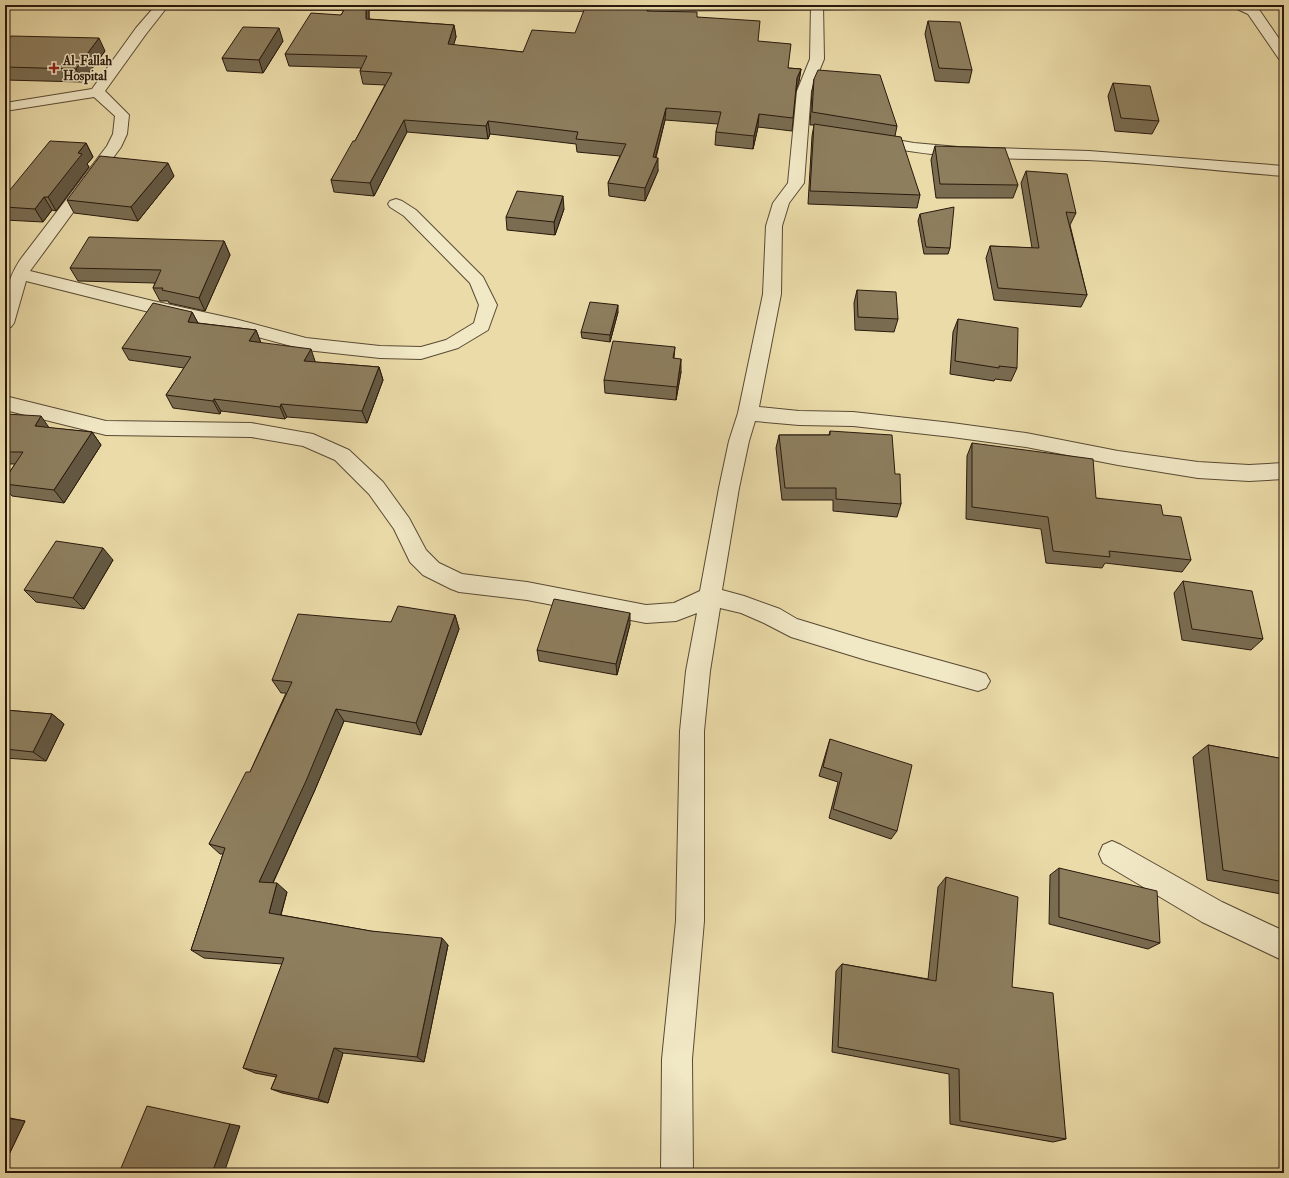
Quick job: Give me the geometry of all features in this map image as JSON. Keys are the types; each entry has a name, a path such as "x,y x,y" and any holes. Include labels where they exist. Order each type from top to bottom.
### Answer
{"street":[{"path":"105,5 860,5"},
{"path":"677,1173 677,1059 690,921 692,731 698,671 729,488 739,440 748,414 772,294 774,226 781,203 796,183 809,130 804,91 816,59 825,5"},
{"path":"1239,5 1253,11 1284,56"},
{"path":"5,107 97,92 141,31 154,18 162,6"},
{"path":"5,323 20,274 114,147 120,134 122,115 97,92"},
{"path":"860,138 914,147 958,152 1089,156 1284,171"},
{"path":"20,274 153,307 236,325 306,344 380,352 421,353 452,344 482,326 488,305 477,281 410,213 396,204"},
{"path":"5,403 106,428 251,430 306,439 342,455 376,488 402,524 418,556 431,568 459,583 527,590 646,614 676,612 711,596 744,605 772,616 791,627 866,650 978,681"},
{"path":"748,414 799,418 853,419 952,430 1026,440 1118,458 1198,470 1249,473 1284,471"},
{"path":"1112,854 1212,912 1284,947"}],"building":[{"path":"347,5 366,5 366,19 454,25 448,44 523,52 532,30 575,33 586,5 645,5 645,8 648,8 647,11 697,12 697,17 760,21 758,41 791,44 788,68 801,69 797,78 793,118 759,114 754,136 716,132 721,112 666,108 653,157 658,158 645,188 608,183 626,144 576,139 578,132 488,121 486,126 404,120 370,183 331,180 353,141 355,141 392,73 360,71 367,56 285,54 311,13 341,15"},
{"path":"928,21 960,22 972,70 939,68"},
{"path":"243,27 279,28 259,60 222,58"},
{"path":"11,36 99,38 76,69 5,67 5,44"},
{"path":"818,70 880,75 897,126 812,112 814,79"},
{"path":"1113,83 1150,86 1159,121 1121,118"},
{"path":"814,124 901,137 920,195 810,191"},
{"path":"50,141 86,143 78,153 82,154 48,197 44,197 35,209 5,207 5,196"},
{"path":"935,146 1005,148 1018,185 940,184"},
{"path":"100,156 168,163 131,207 67,200"},
{"path":"1026,171 1067,174 1076,213 1066,212 1087,295 998,288 990,246 1039,248"},
{"path":"517,191 563,196 554,222 506,217"},
{"path":"954,207 950,248 926,247 920,214"},
{"path":"89,237 224,241 199,298 162,290 163,288 153,288 161,270 70,268"},
{"path":"857,290 896,292 898,319 858,317"},
{"path":"590,302 618,305 610,335 581,332"},
{"path":"153,303 192,312 188,322 256,330 249,341 311,349 304,361 379,367 362,411 281,404 280,407 166,395 191,357 122,348"},
{"path":"958,319 1018,328 1017,368 999,366 999,368 955,361"},
{"path":"613,341 675,347 673,358 681,359 677,387 604,380"},
{"path":"5,414 41,416 35,426 92,432 54,490 5,484 5,479 23,452 5,452"},
{"path":"830,431 892,435 895,474 900,474 901,504 836,499 836,488 785,488 779,435 830,435"},
{"path":"972,443 1093,459 1096,498 1161,505 1163,515 1181,517 1191,560 1109,551 1110,557 1053,551 1048,517 972,507"},
{"path":"56,541 103,548 73,598 24,590"},
{"path":"1183,581 1252,591 1263,639 1192,629"},
{"path":"554,599 630,613 616,664 537,650"},
{"path":"398,606 455,615 416,723 336,709 306,781 259,882 277,883 269,913 371,931 442,938 417,1057 334,1048 318,1099 271,1089 277,1075 243,1068 284,958 191,950 225,848 209,844 246,772 250,772 292,682 272,680 298,614 391,622"},
{"path":"5,710 52,714 33,752 5,749"},
{"path":"830,739 912,765 897,831 833,809 842,773 823,767"},
{"path":"1208,745 1284,759 1284,882 1223,870"},
{"path":"1059,868 1157,891 1160,943 1059,917"},
{"path":"946,877 1018,897 1012,987 1053,993 1066,1139 960,1121 959,1069 838,1047 842,964 936,981"},
{"path":"147,1106 230,1124 212,1173 119,1173"},
{"path":"1147,1171 1158,1173 1147,1173"}],"place":[{"name":"Al-Fallah Hospital","path":"54,68"}]}
